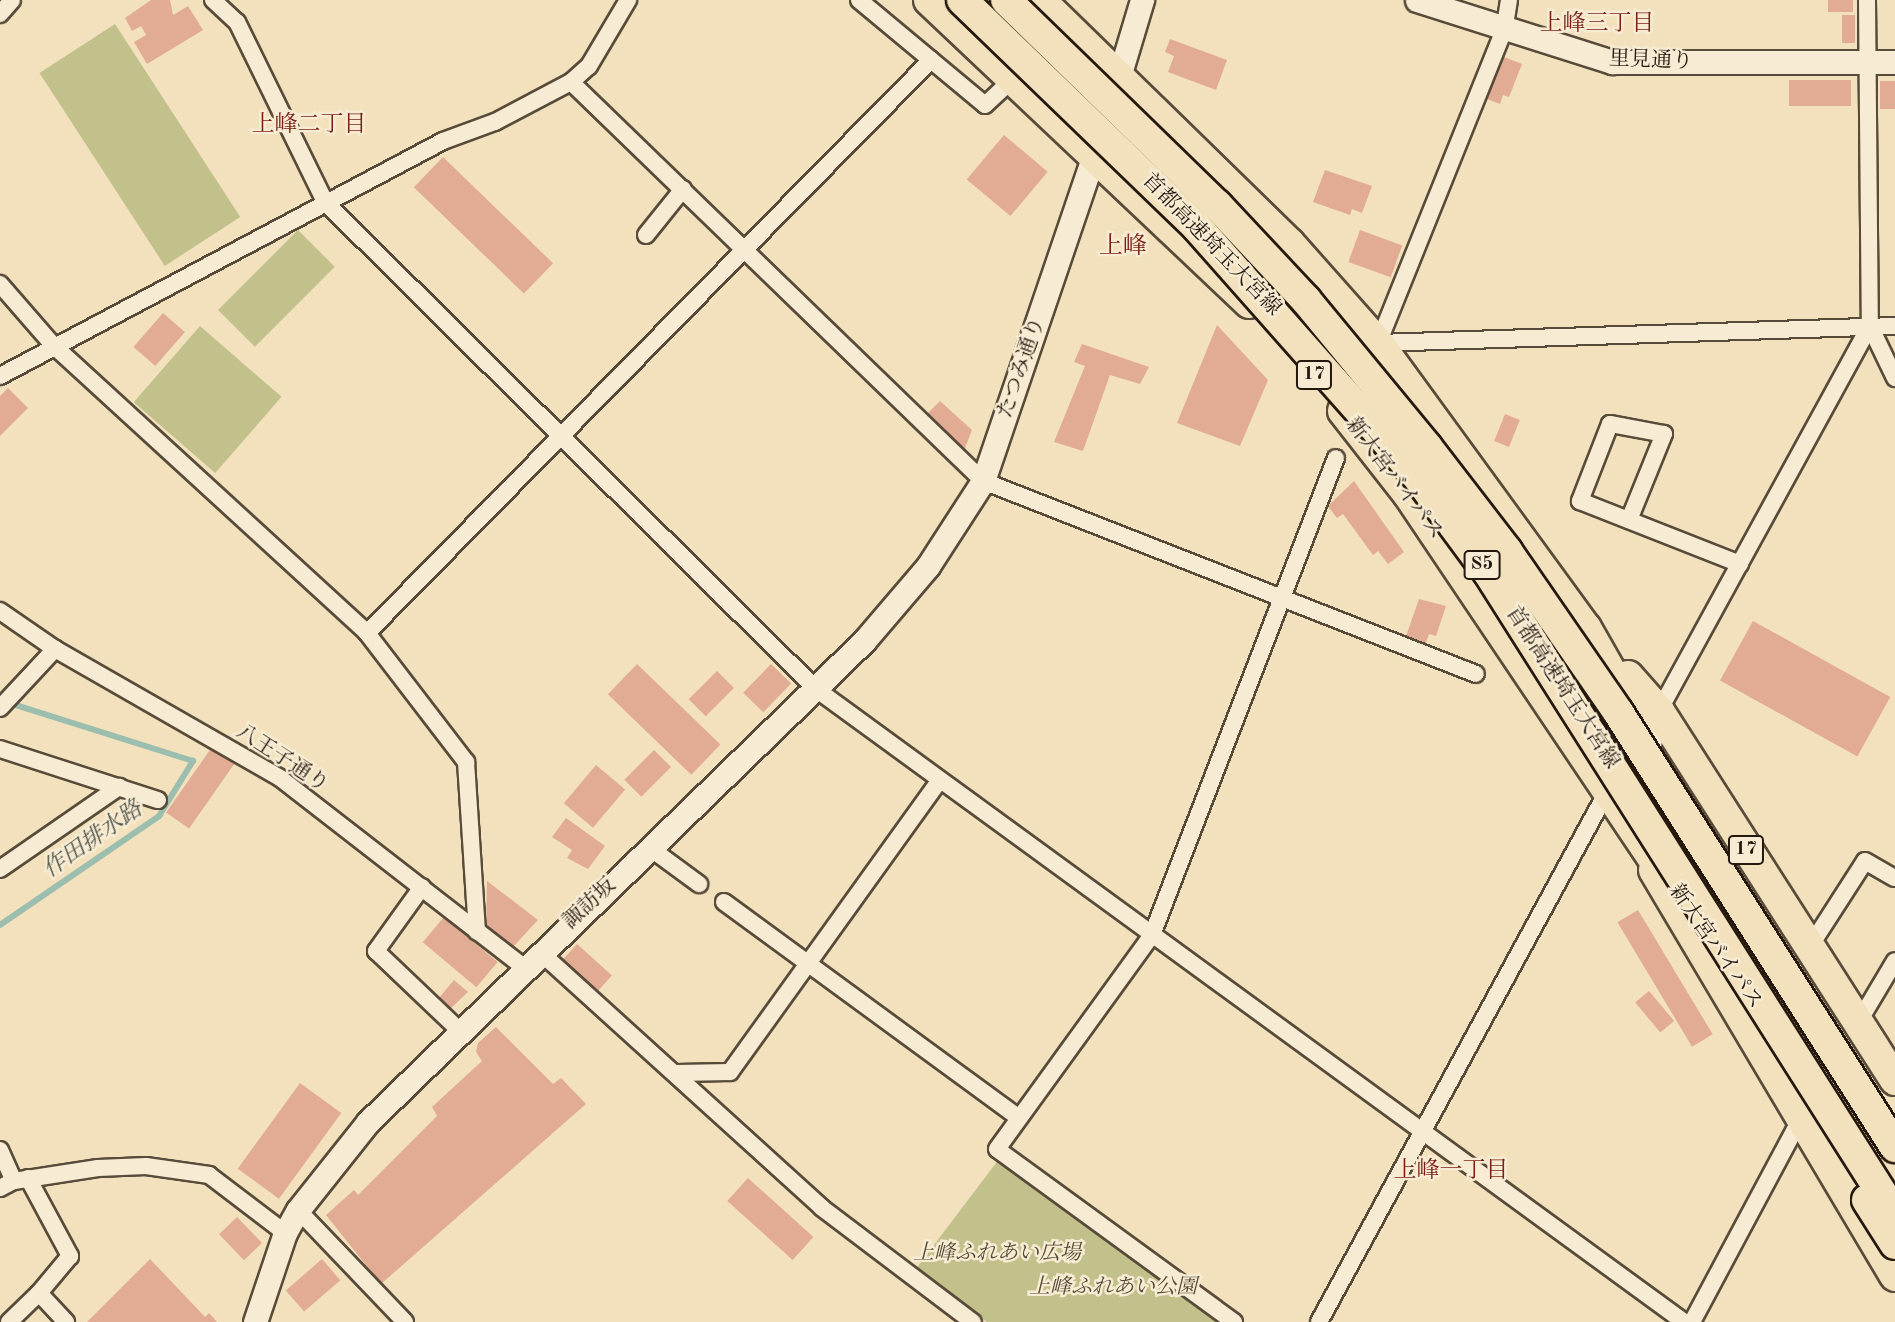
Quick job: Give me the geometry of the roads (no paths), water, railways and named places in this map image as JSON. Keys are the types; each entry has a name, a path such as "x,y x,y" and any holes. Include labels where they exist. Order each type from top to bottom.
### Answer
{"highway":[{"name":"新大宮バイパス","path":"929,0 1282,335 1408,494 1615,803 1895,1202"},
{"name":"首都高速埼玉大宮線","path":"962,0 1197,227 1414,472 1495,583 1713,931 1895,1214"},
{"name":"首都高速埼玉大宮線","path":"1006,0 1217,205 1306,300 1436,457 1507,551 1618,712 1895,1149"},
{"name":"17","path":"1040,0 1290,244 1378,343 1586,628 1659,711 1895,1080"},
{"name":"17","path":"1586,628 1653,746 1895,1149"},
{"name":"17","path":"1615,803 1895,1276"},
{"path":"1713,931 1785,1069 1895,1244"}],"main road":[{"name":"たつみ通り","path":"816,689 899,604 983,481 1094,154 1142,0"},
{"name":"里見通り","path":"1417,0 1504,30 1612,62 1895,62"},
{"name":"諏訪坂","path":"255,1322 285,1233 298,1210 368,1122 532,960 816,689"}],"street":[{"path":"0,14 12,0"},
{"path":"214,0 237,22 326,202 816,689 938,783 1152,935 1423,1135 1684,1322"},
{"path":"0,376 53,345 443,141 495,122 571,82 589,66 628,0"},
{"path":"859,0 985,105 1013,79"},
{"path":"1509,0 1504,30 1378,343 1895,327"},
{"path":"1867,0 1870,327 1895,378"},
{"path":"368,633 931,60"},
{"path":"571,82 983,481 1476,674"},
{"path":"646,235 682,190"},
{"path":"0,284 53,345 368,633 466,762 477,932"},
{"path":"1653,746 1659,711 1870,327"},
{"path":"1629,520 1664,434 1610,424 1580,501 1740,564"},
{"path":"1234,1322 997,1149 1152,935 1336,458"},
{"name":"八王子通り","path":"0,611 55,649 280,778 477,932 532,960 677,1073 822,1208 973,1322"},
{"path":"0,708 55,649"},
{"path":"0,749 158,800"},
{"path":"677,1073 730,1072 810,965 938,783"},
{"path":"0,869 118,787"},
{"path":"1319,1322 1423,1135 1615,803"},
{"path":"650,848 699,884"},
{"path":"1809,948 1865,861 1895,878"},
{"path":"422,887 376,951 460,1031"},
{"path":"724,902 1018,1117"},
{"path":"1857,1023 1895,961"},
{"path":"1692,1322 1801,1118"},
{"path":"0,1150 14,1182 70,1256 39,1293 9,1322"},
{"path":"14,1182 146,1166 209,1175 285,1233"},
{"path":"298,1210 405,1322"},
{"path":"39,1293 66,1322"}],"waterway":[{"name":"作田排水路","path":"0,925 159,816 193,761 9,703"}],"district":[{"name":"上峰三丁目","path":"1597,24"},
{"name":"上峰二丁目","path":"309,125"},
{"name":"上峰","path":"1123,248"},
{"name":"上峰一丁目","path":"1451,1171"}],"park label":[{"name":"上峰ふれあい広場","path":"997,1254"},
{"name":"上峰ふれあい公園","path":"1113,1288"}]}
